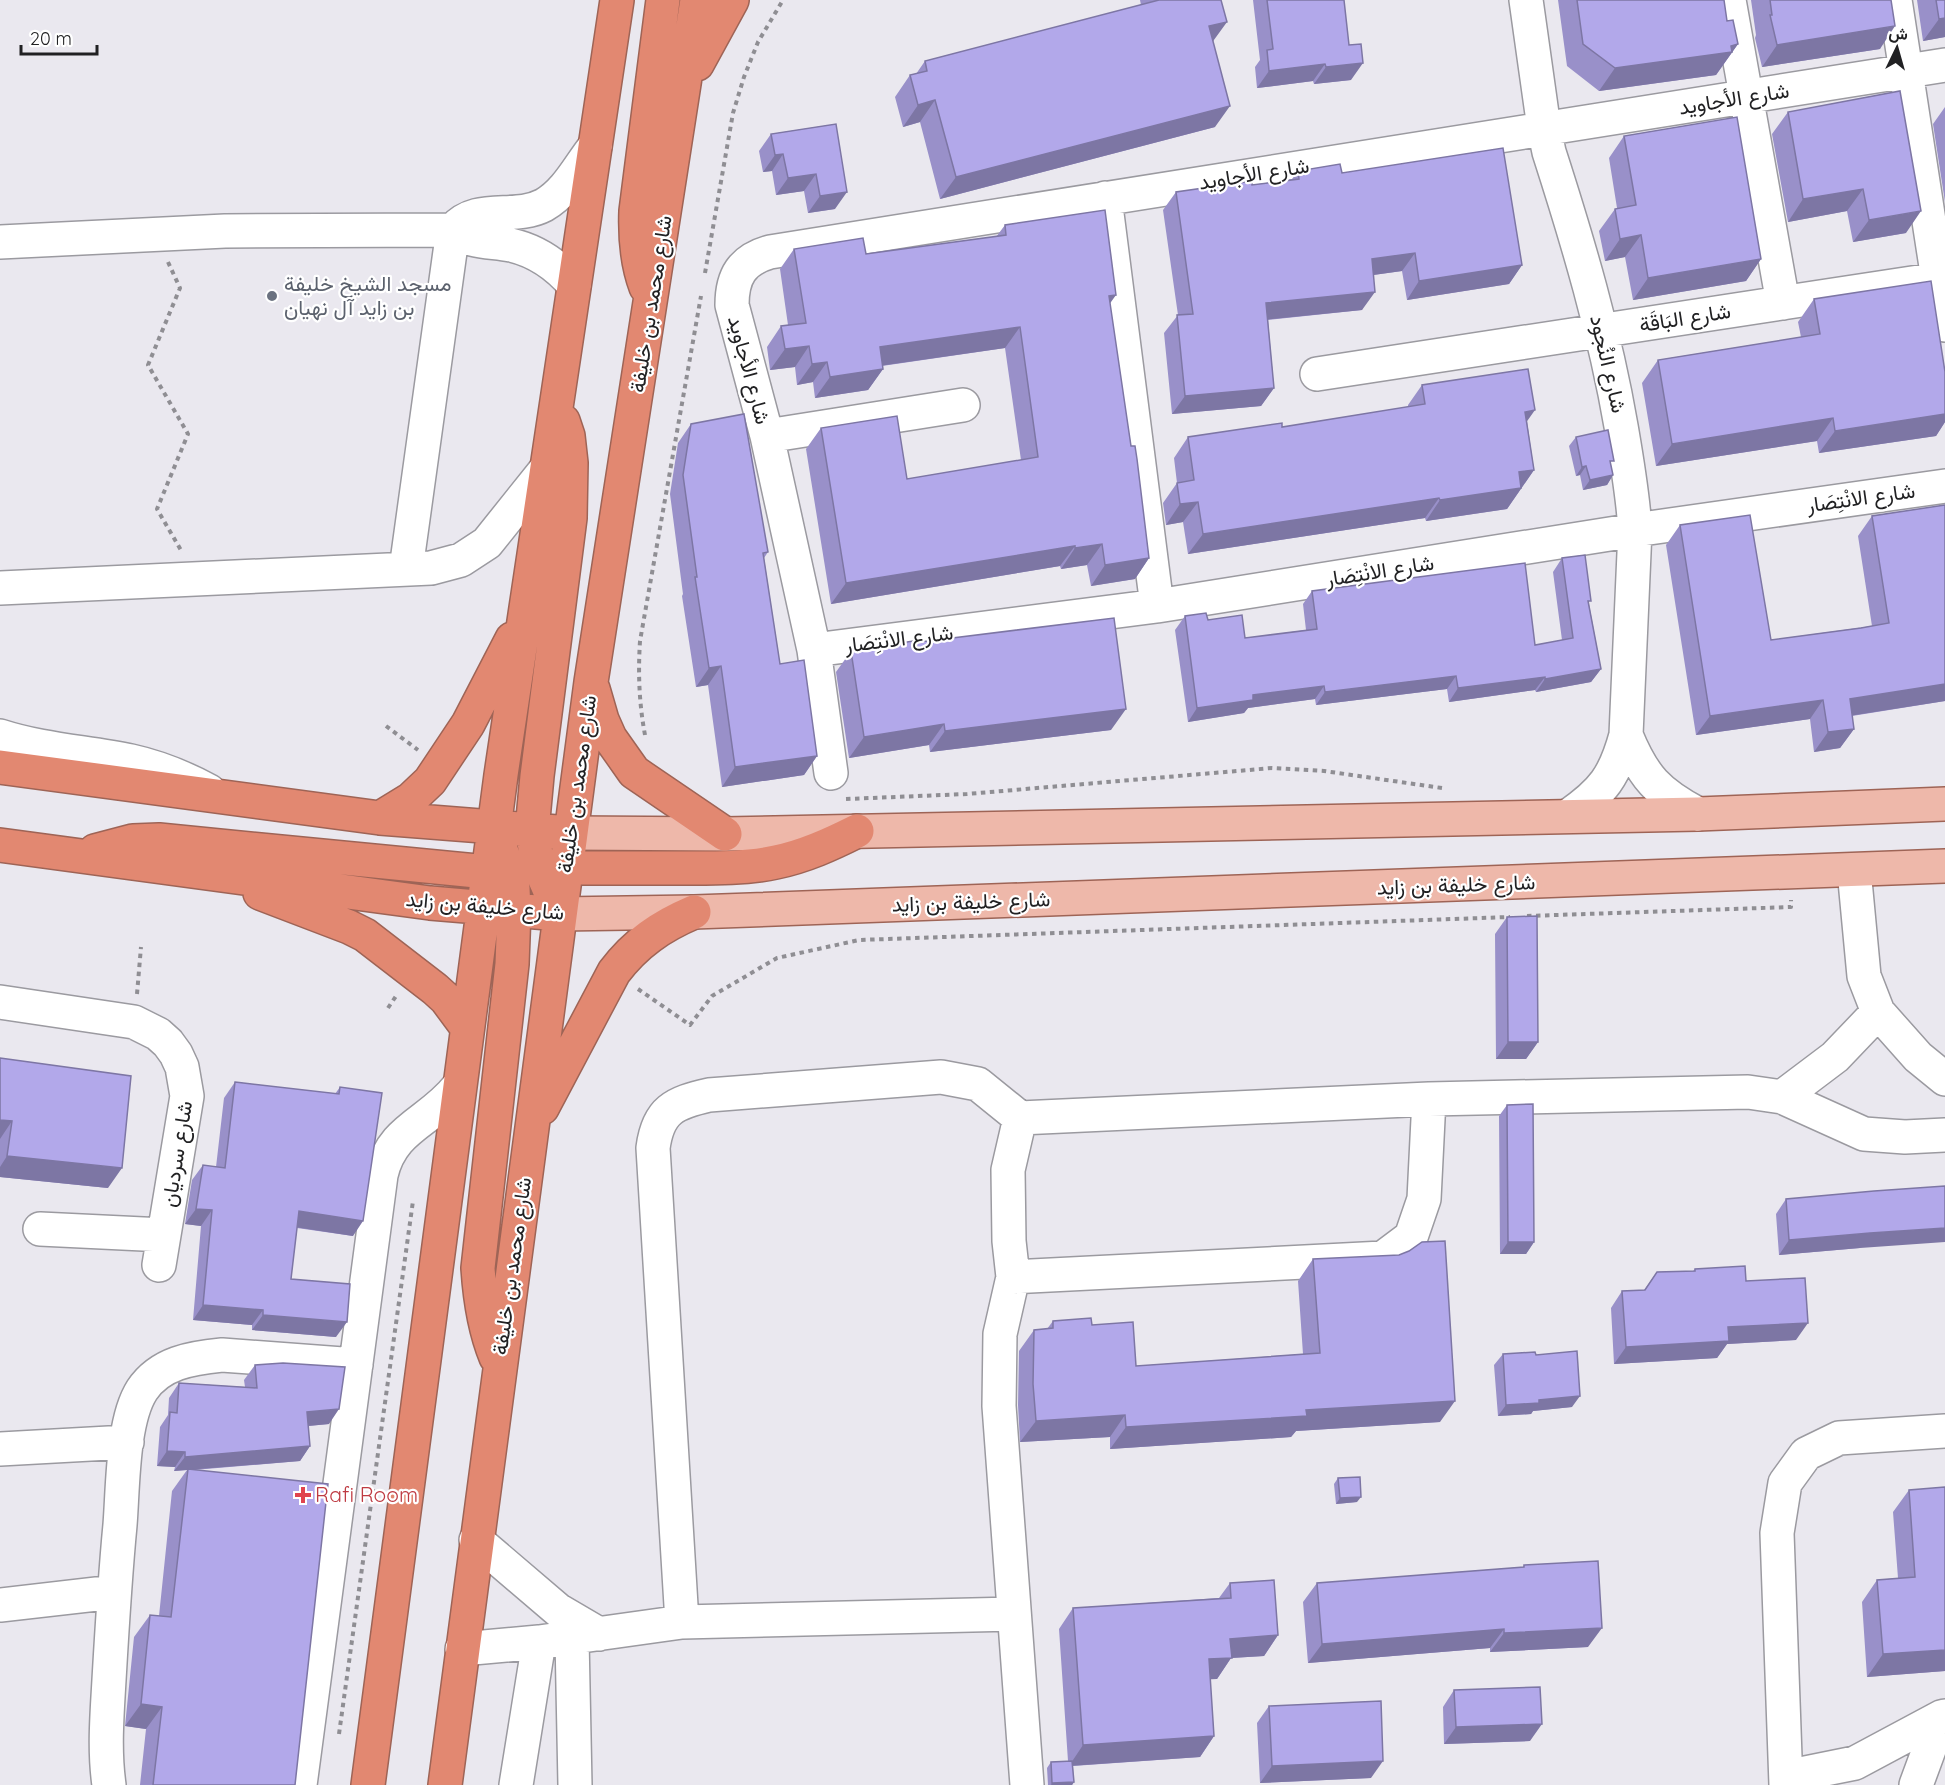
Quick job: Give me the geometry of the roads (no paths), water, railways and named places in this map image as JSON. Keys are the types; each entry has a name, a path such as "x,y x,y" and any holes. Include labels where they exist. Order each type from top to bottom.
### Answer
{"highway":[{"name":"شارع محمد بن خليفة","path":"445,1785 560,914 494,827 617,0"},
{"path":"651,300 643,279 635,234 663,0"},
{"name":"شارع محمد بن خليفة","path":"570,833 591,682 697,0"},
{"path":"684,93 701,55 732,0"},
{"path":"500,1364 483,1317 478,1268 512,964 570,518 571,463 568,436 557,402"},
{"path":"380,818 421,791 440,766 468,724 525,613"},
{"path":"591,682 602,720 621,755 634,772 725,834"},
{"name":"شارع خليفة بن زايد","path":"0,767 380,818 494,827 560,914"},
{"path":"81,856 106,847 159,840 525,870 719,868 748,867 804,855 857,831"},
{"name":"شارع خليفة بن زايد","path":"525,870 570,833"},
{"name":"شارع خليفة بن زايد","path":"0,845 429,903 482,908"},
{"name":"شارع محمد بن خليفة","path":"368,1785 482,908 525,870"},
{"path":"208,873 365,935 435,989 446,999 466,1026"},
{"path":"530,1133 614,972 626,956 657,929 694,912"}],"main road":[{"name":"شارع خليفة بن زايد","path":"570,833 725,834 1698,814 1945,804"},
{"name":"شارع خليفة بن زايد","path":"560,914 694,912 1945,866"}],"street":[{"name":"شارع النُجود","path":"1526,0 1549,152 1602,331 1615,389 1628,466 1635,530 1626,735 1619,760 1607,782 1590,801 1568,816"},
{"path":"1729,0 1783,303"},
{"path":"1895,0 1941,279 1945,325"},
{"name":"شارع الأجاويد","path":"838,786 814,650 767,436 732,305 735,279 745,264 758,255 1945,65"},
{"path":"406,569 453,230 458,224 474,215 527,212 554,199 595,146"},
{"path":"1105,198 1157,606"},
{"path":"525,249 520,230 527,212"},
{"path":"0,242 225,231 453,230 468,239 525,249 552,264 574,285"},
{"name":"شارع البَاقَة","path":"1317,374 1941,279"},
{"name":"شارع الأجاويد","path":"767,436 963,405"},
{"path":"0,588 431,568 446,565 475,552 487,543 547,468"},
{"name":"شارع الانْتِصَار","path":"814,650 1157,606 1635,530 1945,486"},
{"name":"شارع النُجود","path":"1626,735 1636,760 1653,783 1673,801 1698,814"},
{"path":"0,736 41,747 134,762 177,776 218,797"},
{"path":"1854,870 1864,976 1878,1012 1918,1057 1945,1079"},
{"name":"شارع سرديان","path":"0,1002 134,1022 152,1031 168,1043 182,1067 186,1081 185,1112 161,1250 40,1229"},
{"path":"1782,1097 1835,1056 1878,1012"},
{"path":"682,1622 653,1148 655,1129 664,1116 674,1107 689,1100 709,1095 941,1077 978,1084 1020,1118 1429,1099 1748,1092 1782,1097 1864,1134 1905,1137 1945,1135"},
{"path":"300,1785 384,1164 394,1144 402,1135 437,1110 458,1087"},
{"path":"1013,1277 1383,1258 1411,1237 1424,1199 1429,1099"},
{"path":"1020,1118 1008,1170 1009,1241 1013,1277 1000,1334 999,1406 1027,1785"},
{"path":"109,1785 105,1746 114,1592 127,1442 134,1409 142,1391 151,1378 164,1368 177,1363 222,1355 356,1365"},
{"path":"1943,1717 1855,1763 1786,1781 1777,1533 1785,1483 1806,1454 1839,1438 1945,1431"},
{"path":"0,1449 127,1442"},
{"path":"476,1540 585,1636"},
{"path":"0,1605 114,1592"},
{"path":"462,1649 539,1642 682,1622 1014,1614"},
{"path":"575,1785 574,1721 585,1636"},
{"path":"516,1785 539,1642"},
{"path":"527,1717 574,1721"},
{"path":"1916,1785 1943,1717"}],"place":[{"name":"مسجد الشيخ خليفة بن زايد آل نهيان","path":"272,296"},
{"name":"Rafi Room","path":"303,1495"}]}
